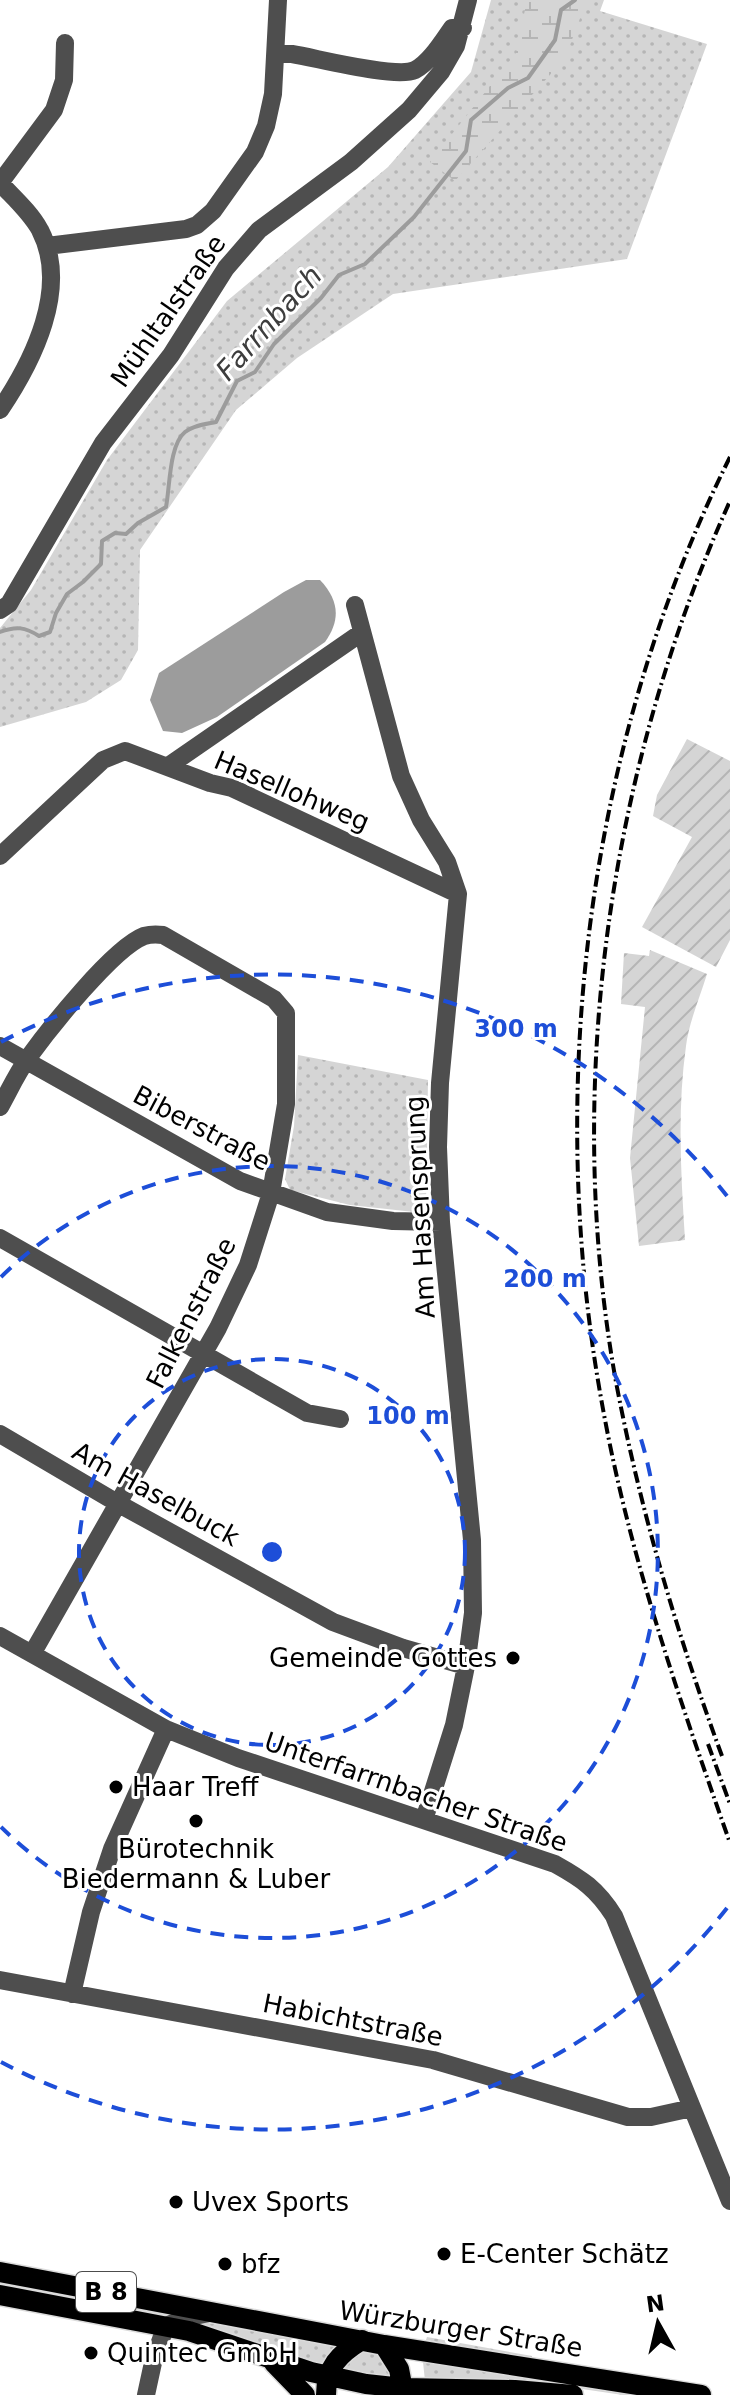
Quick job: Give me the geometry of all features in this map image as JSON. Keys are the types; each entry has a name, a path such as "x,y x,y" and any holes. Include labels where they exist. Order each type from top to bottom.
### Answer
{"main road":[{"name":"Würzburger Straße","path":"0,2272 384,2345 701,2395"},
{"name":"Würzburger Straße","path":"0,2295 189,2331 271,2360 326,2386 404,2392 515,2390 573,2395"},
{"path":"326,2386 343,2352 362,2340"},
{"path":"384,2345 399,2369 404,2392"},
{"path":"271,2360 305,2395"}],"street":[{"path":"47,246 186,229 206,219 255,152 266,126 277,54 278,0"},
{"name":"Mühltalstraße","path":"0,610 9,604 103,443 171,355 226,268 259,230 351,162 409,110 441,72 456,46 468,0"},
{"path":"277,54 401,74 418,68 452,28 463,28"},
{"path":"0,410 30,353 47,310 52,276 47,246 31,217 0,183 54,110 64,80 65,43"},
{"name":"Am Hasensprung","path":"355,605 401,776 421,820 447,862 458,894 440,1083 438,1147 441,1222 472,1540 473,1613 454,1725 424,1820"},
{"path":"167,767 361,633"},
{"name":"Hasellohweg","path":"0,856 103,760 125,751 245,794 458,894"},
{"name":"Falkenstraße","path":"26,1061 77,997 126,948 142,937 155,933 274,999 286,1013 286,1104 271,1193 248,1265 202,1355 32,1654"},
{"name":"Biberstraße","path":"0,1046 240,1181 327,1212 393,1221 441,1222"},
{"path":"0,1107 26,1061"},
{"path":"0,1238 307,1413 340,1419"},
{"name":"Am Haselbuck","path":"0,1434 119,1504 333,1622 403,1648 466,1666"},
{"name":"Unterfarrnbacher Straße","path":"0,1636 166,1729 238,1758 555,1864 585,1881 601,1895 614,1916 730,2201"},
{"path":"72,1994 91,1912 112,1849 166,1729"},
{"name":"Habichtstraße","path":"0,1980 433,2060 628,2117 651,2117 692,2108"},
{"name":"Würzburger Straße","path":"166,2326 185,2318 213,2313"},
{"path":"146,2395 154,2358 166,2326"}],"green space":[{"path":"491,0 604,0 600,11 707,44 627,259 393,294 297,358 236,410 140,550 138,650 121,680 86,702 0,727 0,628 31,590 107,460 227,301 388,167 471,72"},
{"path":"527,0 587,0 565,58 455,181 430,162 516,53"},
{"path":"687,739 730,761 730,940 716,967 642,927 692,837 653,816 657,795"},
{"path":"650,950 707,974 686,1046 681,1094 685,1240 639,1246 630,1158 645,1007 621,1004 624,953 649,956"},
{"path":"298,1055 428,1080 426,1206 414,1212 350,1205 290,1190 285,1179 294,1126"},
{"path":"197,2321 338,2346 324,2366 193,2324"},
{"path":"427,2337 532,2356 531,2359 426,2340"},
{"path":"357,2352 381,2356 395,2377 361,2375 338,2368"},
{"path":"423,2362 668,2395 623,2395 555,2385 425,2381"}],"shaded area":[{"path":"306,580 320,580 334,603 334,626 325,642 217,717 182,733 163,731 150,700 159,673"}],"waterway":[{"name":"Farrnbach","path":"0,632 20,628 39,636 50,632 67,594 101,564 102,541 115,533 126,534 138,523 166,507 173,456 180,438 192,428 216,422 237,381 255,372 274,344 321,298 339,275 365,264 414,217 466,151 471,120 508,88 528,78 555,40 561,10 575,0"}],"railway":[{"path":"730,457 681,568 641,683 611,801 590,922 579,1045 578,1167 586,1289 614,1465 658,1629 730,1843"},
{"path":"722,1756 661,1571 636,1477 616,1382 601,1271 594,1159 597,1046 607,933 626,821 653,712 688,604 730,501"},
{"path":"708,1744 730,1804"}],"place":[{"name":"Gemeinde Gottes","path":"513,1658"},
{"name":"Haar Treff","path":"116,1787"},
{"name":"Bürotechnik Biedermann & Luber","path":"196,1821"},
{"name":"Uvex Sports","path":"176,2202"},
{"name":"E-Center Schätz","path":"444,2254"},
{"name":"bfz","path":"225,2264"},
{"name":"Quintec GmbH","path":"91,2353"}]}
